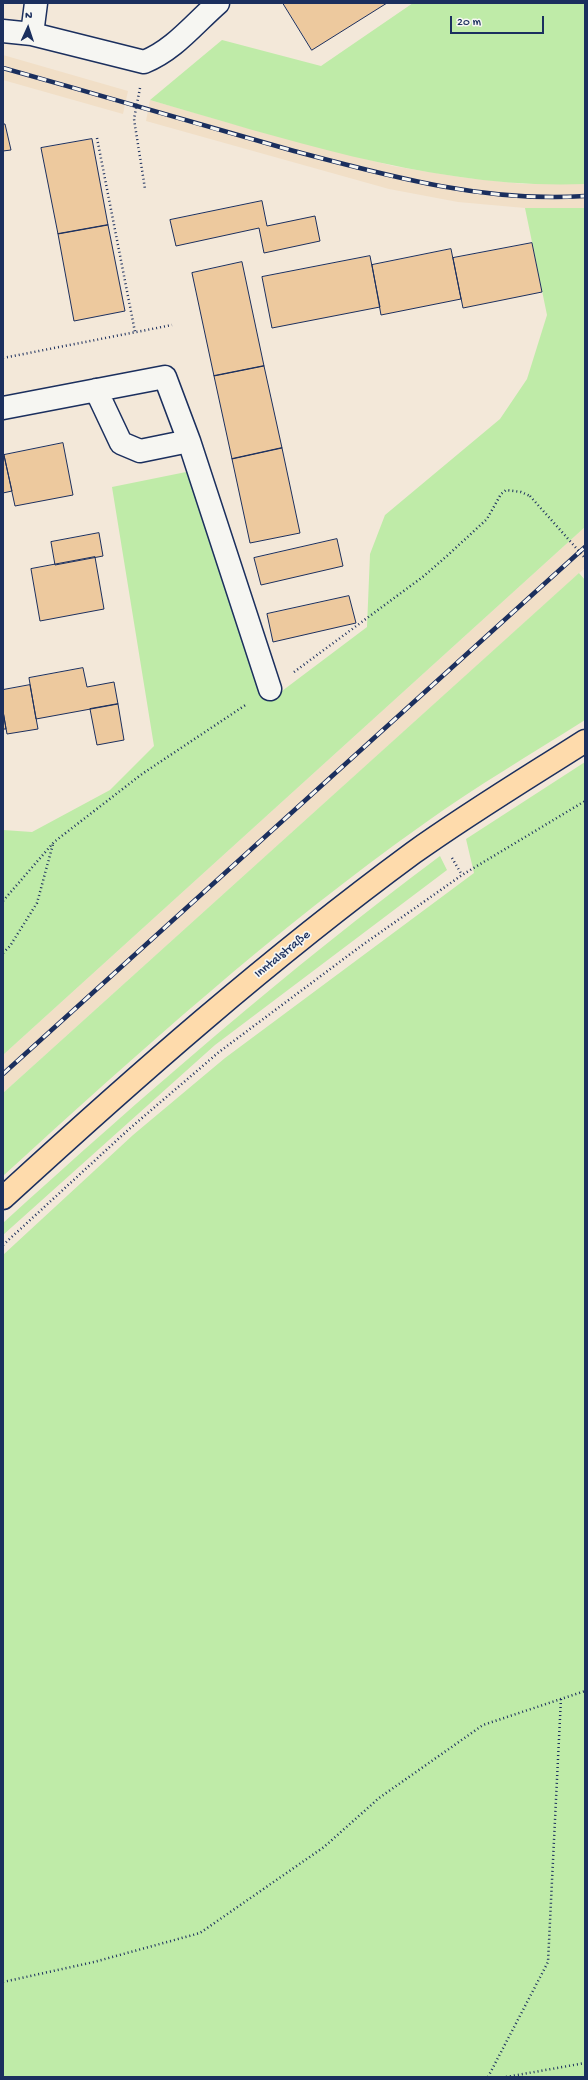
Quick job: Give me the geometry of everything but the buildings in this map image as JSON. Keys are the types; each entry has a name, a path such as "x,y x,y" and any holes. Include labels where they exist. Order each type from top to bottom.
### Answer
{"main road":[{"name":"Inntalstraße","path":"3,1198 108,1102 258,974 338,910 465,817 585,741"}],"street":[{"path":"32,34 36,3"},
{"path":"3,31 32,34 144,62 159,56 189,32 218,3"},
{"path":"3,408 165,377 189,441 270,689"},
{"path":"96,390 121,443 140,451 189,441"}],"path":[{"path":"144,62 134,119 145,189"},
{"path":"97,138 135,332"},
{"path":"3,358 172,325"},
{"path":"3,901 54,842 142,774 270,689 434,568 486,518 501,494 506,490 521,492 530,496 585,558"},
{"path":"3,1244 128,1130 219,1052 361,946 462,875 585,801"},
{"path":"3,953 10,946 37,903 54,842"},
{"path":"3,1982 94,1962 200,1933 324,1847 379,1798 482,1725 585,1691"},
{"path":"488,2077 548,1962 561,1698"},
{"path":"506,2077 585,2063"}],"shaded area":[{"path":"3,55 128,91 123,114 3,80"},
{"path":"150,100 244,127 393,166 460,177 523,184 585,184 585,208 525,208 458,202 389,189 146,121"},
{"path":"585,527 585,568 3,1093 3,1055"}],"green space":[{"path":"413,3 585,3 585,184 530,184 475,179 420,171 310,146 150,100 222,40 321,66"},
{"path":"525,208 585,208 585,527 3,1055 3,830 32,832 110,790 154,746 112,487 191,471 258,685 282,691 367,627 370,554 385,515 500,419 527,379 547,315"},
{"path":"579,573 585,580 585,720 504,770 445,809 369,864 315,906 208,993 156,1038 3,1176 3,1093"},
{"path":"585,762 585,2077 3,2077 3,1255 133,1135 225,1058 474,873 466,839"},
{"path":"440,856 447,870 215,1045 3,1235 3,1223 217,1034 327,943"}],"railway":[{"path":"3,68 294,151 401,178 438,186 511,195 548,197 585,196"},
{"path":"3,1074 585,547"}]}
